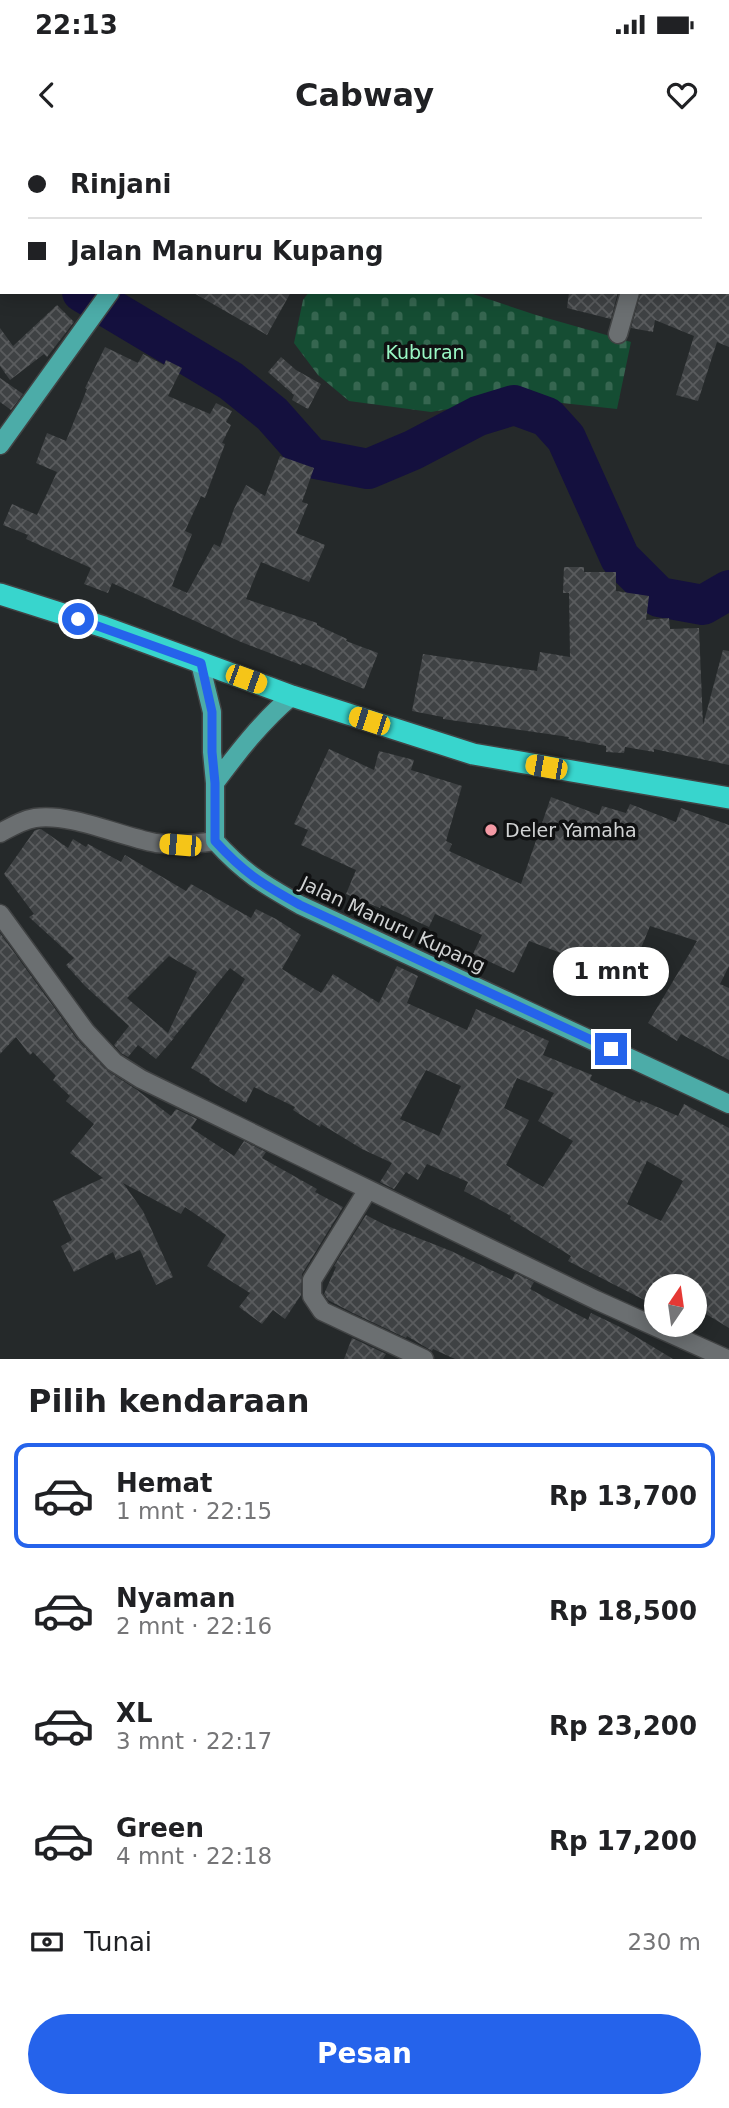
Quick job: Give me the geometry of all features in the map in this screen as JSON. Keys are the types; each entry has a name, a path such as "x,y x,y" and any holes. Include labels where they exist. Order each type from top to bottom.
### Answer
{"highway":[{"path":"0,594 104,627 292,696 473,754 729,798"}],"main road":[{"path":"0,445 109,294"},
{"path":"201,663 212,712 215,841"},
{"path":"215,783 275,709 292,696"},
{"name":"Jalan Manuru Kupang","path":"215,841 261,884 300,905 729,1104"}],"street":[{"path":"618,334 629,294"},
{"path":"0,833 16,823 35,818 62,819 158,843 180,845 215,841"},
{"path":"0,914 86,1032 114,1062 173,1096 367,1191 727,1359"},
{"path":"367,1191 312,1280 312,1296 323,1311 424,1359"}],"green space":[{"name":"Kuburan","path":"308,294 473,294 631,342 617,409 553,402 495,401 431,412 349,401 318,375 294,343 303,300"}],"building":[{"path":"195,294 290,294 267,335"},
{"path":"569,294 617,294 611,319 567,308"},
{"path":"640,294 729,294 729,347 717,342 698,401 676,395 694,336 655,320 653,332 631,328"},
{"path":"57,305 74,322 47,357 44,354 10,380 0,366 0,328 13,346"},
{"path":"105,347 138,363 143,354 164,365 166,360 182,368 168,396 210,414 216,403 232,411 226,422 231,425 222,443 225,444 205,498 201,496 185,531 192,534 172,586 187,593 214,544 220,547 246,485 265,496 280,456 314,468 302,502 308,504 296,533 325,545 309,582 261,562 246,599 317,623 347,639 346,641 378,653 364,689 302,663 301,665 241,642 112,583 108,593 84,584 91,568 26,539 28,535 3,525 12,504 37,515 57,472 36,463 47,433 66,441 87,389 85,388"},
{"path":"281,357 296,370 321,384 308,409 292,400 294,395 268,372"},
{"path":"0,378 23,394 11,410 0,402"},
{"path":"564,567 584,567 584,572 616,572 616,591 649,596 646,620 669,618 670,629 699,628 703,725 723,650 729,651 729,765 654,749 654,752 625,747 624,753 606,752 606,746 568,739 569,737 443,719 412,711 423,654 537,671 540,652 570,657 569,593 563,593"},
{"path":"329,749 374,770 379,751 414,760 411,770 462,786 446,841 452,844 449,851 521,884 551,797 599,815 602,806 626,813 630,804 676,822 681,808 729,825 729,966 720,984 729,988 729,1060 681,1034 677,1041 648,1023 697,941 650,926 626,985 590,971 586,979 563,968 569,956 529,941 514,973 473,954 482,935 435,914 429,927 381,905 380,908 346,894 356,870 301,845 308,830 294,824"},
{"path":"41,829 68,848 73,839 121,862 125,855 186,891 191,884 251,918 256,909 301,935 282,969 321,993 333,974 379,1003 397,966 418,976 407,1003 467,1030 476,1009 549,1041 543,1055 592,1075 590,1080 640,1103 641,1100 678,1116 684,1104 729,1128 729,1328 707,1315 707,1274 644,1274 644,1300 568,1261 571,1256 510,1219 511,1216 464,1191 468,1182 427,1164 418,1180 406,1172 394,1189 380,1182 392,1163 362,1149 321,1124 320,1127 293,1110 295,1107 254,1087 246,1103 209,1081 210,1079 191,1068 245,979 230,968 174,1037 171,1035 174,1038 156,1059 138,1045 128,1057 121,1053 114,1045 129,1026 66,965 74,958 29,917 34,914 4,874 35,830","holes":["169,956 197,972 168,1033 127,998","426,1070 461,1086 439,1136 400,1119","517,1078 554,1093 538,1121 573,1141 543,1187 506,1165 529,1120 504,1108","647,1161 683,1181 661,1221 627,1204"]},
{"path":"0,933 77,1039 108,1071 171,1116 176,1109 197,1119 191,1128 234,1156 244,1141 266,1152 262,1158 343,1207 302,1274 301,1295 285,1319 273,1310 262,1324 239,1307 250,1293 207,1266 226,1235 185,1207 181,1214 123,1183 143,1211 173,1277 156,1285 140,1250 116,1260 113,1252 74,1272 61,1246 72,1240 53,1201 103,1178 70,1153 94,1124 66,1101 70,1096 53,1080 56,1076 33,1052 30,1055 16,1037 0,1054"},
{"path":"366,1215 512,1280 515,1273 534,1282 530,1289 588,1320 591,1313 620,1327 673,1359 455,1359 433,1349 432,1351 407,1336 406,1338 328,1300 324,1294 336,1267 334,1266"},
{"path":"352,1338 386,1354 383,1359 344,1359"}],"waterway":[{"path":"85,294 231,381 272,414 311,458 368,469 413,450 478,416 514,405 547,417 566,438 620,558 659,597 703,605 729,590"}],"place":[{"name":"Deler Yamaha","path":"491,830"}],"route":[{"path":"78,619 201,663 212,712 215,841 238,866 261,884 300,905 611,1049"}]}
